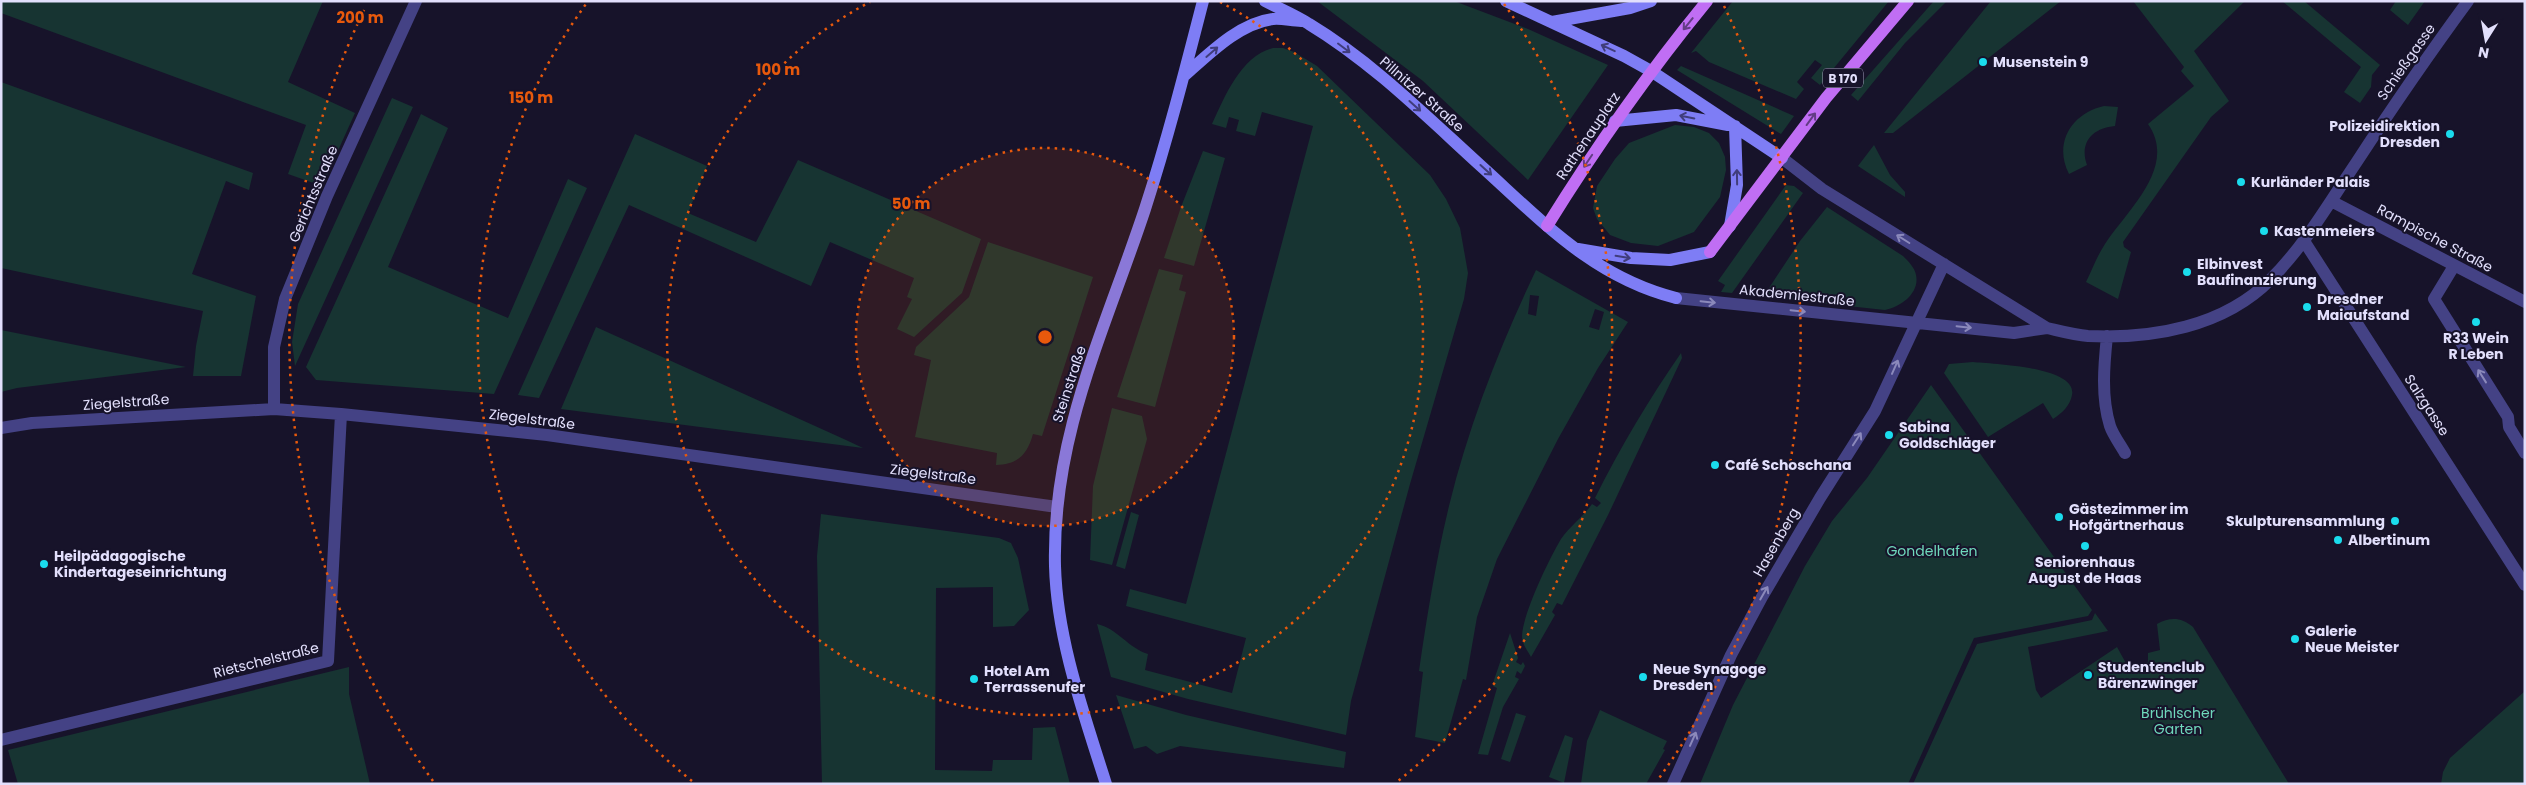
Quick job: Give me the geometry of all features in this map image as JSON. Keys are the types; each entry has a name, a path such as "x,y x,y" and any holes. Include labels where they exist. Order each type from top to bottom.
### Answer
{"main road":[{"name":"Steinstraße","path":"1106,784 1075,682 1062,623 1055,568 1056,506 1065,448 1074,409 1145,208 1184,76 1203,1"},
{"name":"Pillnitzer Straße","path":"1266,1 1307,22 1380,75 1547,226"},
{"path":"1506,1 1651,71 1782,158"},
{"path":"1552,22 1630,8 1651,1"},
{"name":"Rathenauplatz","path":"1547,226 1615,121 1651,71 1707,1"},
{"name":"B 170","path":"1575,249 1631,258 1670,260 1710,252 1826,98 1908,1"},
{"path":"1184,76 1225,40 1242,30 1273,19 1307,22"},
{"path":"1615,121 1676,115 1735,126"},
{"path":"1730,226 1737,185 1735,126"},
{"path":"1547,226 1604,270 1656,293 1676,298"}],"street":[{"name":"Gerichtsstraße","path":"274,409 274,347 285,299 327,196 416,1"},
{"name":"Schießgasse","path":"2107,336 2135,336 2176,330 2208,319 2242,303 2270,280 2304,241 2424,60 2468,1"},
{"name":"Akademiestraße","path":"1782,158 1822,189 2047,328"},
{"name":"Rampische Straße","path":"2331,201 2525,302"},
{"name":"Salzgasse","path":"2304,241 2525,586"},
{"path":"1916,322 1944,264"},
{"path":"2454,266 2434,299 2508,418 2508,428 2525,453"},
{"name":"Akademiestraße","path":"1676,298 2014,333 2047,328 2086,336 2107,336"},
{"name":"Hasenberg","path":"1673,784 1740,638 1820,498 1875,411 1916,322"},
{"path":"2107,336 2104,364 2106,406 2110,426 2125,453"},
{"name":"Ziegelstraße","path":"1,428 32,423 274,409 546,435 1056,506"},
{"name":"Rietschelstraße","path":"1,740 328,661 341,414"}],"green space":[{"path":"1,1 323,1 288,82 355,113 322,186 288,174 306,125 1,13"},
{"path":"1317,1 1454,1 1528,29 1608,65 1528,180 1423,81"},
{"path":"1733,1 1889,1 1820,85 1811,78 1822,65 1815,60 1797,82 1804,89 1796,99 1709,62 1696,51 1691,53"},
{"path":"1934,1 1947,1 1905,43 1858,101 1851,95"},
{"path":"1991,1 2061,1 1893,133 1884,133"},
{"path":"2133,1 2245,1 2194,51 2229,101 2211,117 2123,242 2124,247 2131,252 2118,299 2086,282 2102,249 2146,187 2153,172 2157,156 2156,140 2148,124 2194,86 2181,71 2184,67"},
{"path":"2282,1 2304,1 2380,65 2372,75 2371,87 2360,103 2344,92 2361,67"},
{"path":"2396,1 2425,1 2408,25 2390,10"},
{"path":"1273,48 1283,48 1294,52 1317,66 1430,175 1446,199 1460,228 1468,273 1464,299 1410,484 1351,701 1346,735 1188,699 1111,677 1097,624 1111,630 1134,647 1148,654 1145,670 1232,693 1246,638 1126,606 1130,589 1186,604 1313,126 1262,112 1255,136 1236,131 1239,120 1229,117 1226,128 1212,124 1235,78 1243,68 1262,52"},
{"path":"1681,66 1794,116 1781,134 1677,70"},
{"path":"1,82 253,173 249,190 226,181 192,274 256,296 241,376 193,376 196,346 203,311 1,268"},
{"path":"392,98 413,107 295,366 292,342 298,304"},
{"path":"2104,106 2118,107 2115,126 2100,130 2089,138 2085,150 2087,165 2069,174 2063,151 2068,131 2083,115"},
{"path":"421,114 448,128 388,267 508,318 568,179 587,188 494,394 316,380 306,367"},
{"path":"1675,125 1694,127 1709,133 1719,143 1725,157 1726,170 1720,197 1694,232 1658,246 1631,243 1610,235 1597,219 1593,208 1597,186 1615,159 1629,143"},
{"path":"635,134 707,166 688,213 756,242 798,160 981,239 962,293 914,337 897,329 912,299 907,297 914,278 830,242 811,286 629,205 539,398 518,395"},
{"path":"1874,145 1890,175 1905,192 1905,197 1858,166"},
{"path":"1203,151 1225,158 1194,266 1164,258"},
{"path":"1786,185 1794,186 1803,193 1732,293 1721,292 1725,285 1718,281"},
{"path":"1827,207 1903,256 1909,262 1915,272 1916,282 1915,288 1908,298 1897,306 1885,310 1763,297 1800,241"},
{"path":"988,242 1093,277 1042,436 1033,434 1028,448 1020,457 1010,463 996,465 997,453 915,437 931,360 914,355 916,347 969,297"},
{"path":"1159,269 1183,275 1179,290 1186,292 1155,407 1117,397"},
{"path":"1536,270 1628,322 1598,368 1558,439 1497,559 1477,617 1466,680 1463,679 1445,743 1415,737 1423,672 1419,671 1432,588 1449,506 1466,445 1486,386","holes":["1530,295 1539,296 1536,316 1528,314","1595,309 1604,312 1599,330 1589,327"]},
{"path":"596,327 846,440 863,448 561,409"},
{"path":"1,330 186,367 17,388 1,392"},
{"path":"1681,353 1682,358 1608,515 1562,605 1557,603 1552,612 1555,615 1531,657 1523,642 1523,626 1537,586 1550,559 1568,530 1592,504 1597,507 1601,503 1595,498 1605,479 1646,406"},
{"path":"1973,362 2031,368 2048,372 2070,385 2071,399 2065,409 2053,419 2043,403 1988,437 1944,373 1949,364"},
{"name":"Gondelhafen","path":"1931,385 2092,610 2088,616 1974,638 1908,784 1700,784 1733,705 1805,566 1832,521 1867,478"},
{"path":"1112,408 1142,416 1147,439 1112,565 1090,560 1093,486"},
{"path":"1131,512 1139,515 1125,569 1116,566"},
{"path":"821,514 999,538 1011,543 1018,558 1029,610 1014,626 993,627 993,587 936,588 935,770 992,771 993,760 1032,760 1033,728 1055,727 1070,784 822,784 817,556"},
{"name":"Brühlscher Garten","path":"2095,613 2108,631 2028,647 2036,690 2041,698 2117,647 2132,674 2141,673 2145,663 2148,662 2148,653 2160,650 2157,624 2171,619 2184,621 2193,627 2289,784 1913,784 1977,644 2092,620"},
{"path":"1510,633 1518,658 1516,662 1521,665 1523,662 1525,666 1521,674 1517,671 1515,677 1519,679 1503,707 1488,755 1478,754 1497,688 1493,686 1494,680"},
{"path":"349,667 349,694 370,784 18,784 8,750"},
{"path":"2525,691 2525,784 2441,784 2443,772 2450,758"},
{"path":"1116,695 1186,715 1346,752 1344,768 1180,746 1157,754 1146,746 1134,749"},
{"path":"1600,710 1667,741 1663,749 1665,750 1646,784 1581,784 1587,741"},
{"path":"1516,713 1526,716 1510,762 1501,759"},
{"path":"1565,735 1573,738 1564,783 1549,777"}],"place":[{"name":"Musenstein 9","path":"1983,62"},
{"name":"Polizeidirektion Dresden","path":"2450,134"},
{"name":"Kurländer Palais","path":"2241,182"},
{"name":"Kastenmeiers","path":"2264,231"},
{"name":"Elbinvest Baufinanzierung","path":"2187,272"},
{"name":"Dresdner Maiaufstand","path":"2307,307"},
{"name":"R33 Wein R Leben","path":"2476,322"},
{"name":"Sabina Goldschläger","path":"1889,435"},
{"name":"Café Schoschana","path":"1715,465"},
{"name":"Gästezimmer im Hofgärtnerhaus","path":"2059,517"},
{"name":"Skulpturensammlung","path":"2395,521"},
{"name":"Albertinum","path":"2338,540"},
{"name":"Seniorenhaus August de Haas","path":"2085,546"},
{"name":"Heilpädagogische Kindertageseinrichtung","path":"44,564"},
{"name":"Galerie Neue Meister","path":"2295,639"},
{"name":"Studentenclub Bärenzwinger","path":"2088,675"},
{"name":"Neue Synagoge Dresden","path":"1643,677"},
{"name":"Hotel Am Terrassenufer","path":"974,679"}]}
